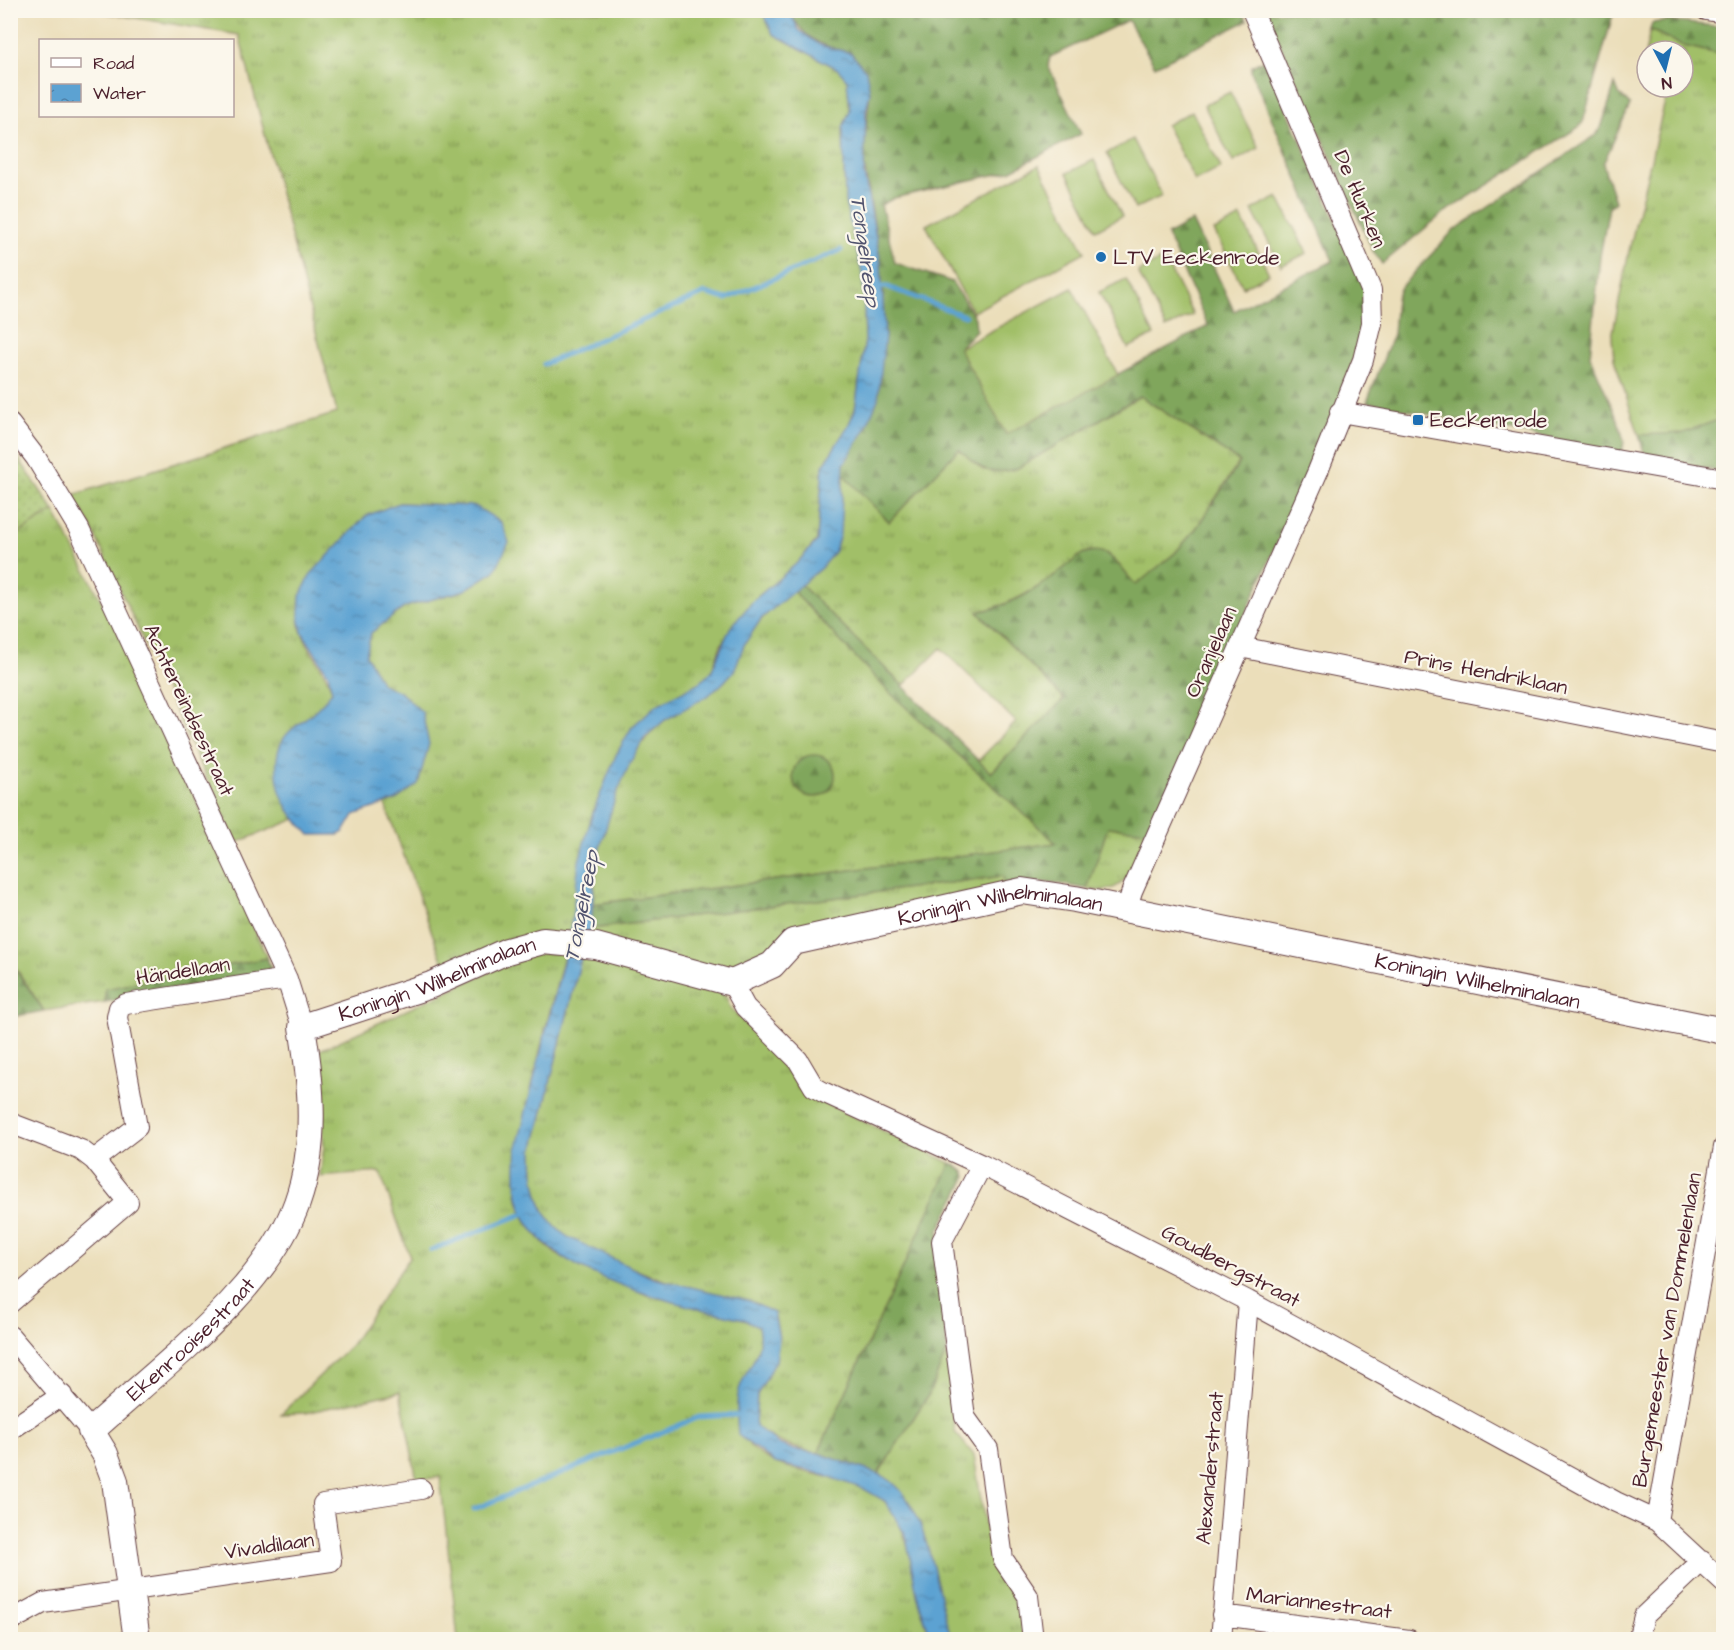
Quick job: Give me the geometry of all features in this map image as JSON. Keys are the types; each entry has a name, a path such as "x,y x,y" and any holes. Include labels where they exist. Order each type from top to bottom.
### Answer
{"street":[{"name":"De Hurken","path":"1252,10 1371,290 1372,323 1364,360 1340,412"},
{"path":"1706,10 1724,13"},
{"path":"1340,412 1724,479"},
{"name":"Oranjelaan","path":"1126,911 1132,891 1318,471 1340,412"},
{"name":"Achtereindsestraat","path":"10,424 36,458 79,529 287,979 302,1027"},
{"name":"Prins Hendriklaan","path":"1240,648 1724,743"},
{"name":"Koningin Wilhelminalaan","path":"302,1027 431,985 507,951 543,941 596,946 732,983 772,965 793,942 1022,891 1724,1031"},
{"name":"Händellaan","path":"93,1160 137,1127 117,1017 119,1008 126,1004 287,979"},
{"name":"Goudbergstraat","path":"732,983 745,1007 798,1060 814,1087 982,1165 1248,1301 1616,1502 1657,1521 1724,1583"},
{"name":"Ekenrooisestraat","path":"91,1431 216,1318 277,1243 296,1203 306,1165 311,1126 309,1075 302,1027"},
{"path":"10,1123 81,1150 93,1160 128,1202 10,1303"},
{"name":"Burgemeester van Dommelenlaan","path":"1657,1521 1724,1147"},
{"path":"982,1165 942,1241 965,1417 988,1449 1003,1559 1028,1596 1033,1640"},
{"name":"Alexanderstraat","path":"1221,1640 1248,1301"},
{"path":"10,1336 91,1431 105,1455 115,1481 137,1640"},
{"path":"10,1430 62,1395"},
{"name":"Vivaldilaan","path":"130,1589 331,1561 323,1504 421,1490"},
{"path":"1638,1640 1644,1616 1702,1561"},
{"path":"10,1621 43,1603 130,1589"},
{"name":"Mariannestraat","path":"1222,1615 1409,1640"}],"green space":[{"path":"94,11 762,11 773,34 838,69 847,80 850,111 843,127 845,202 863,277 865,340 855,410 848,426 823,466 817,540 796,564 754,600 721,645 711,672 700,682 655,706 632,727 616,755 592,815 570,934 446,971 385,804 396,800 400,693 382,685 366,655 371,633 405,607 465,590 475,506 399,503 300,596 301,630 326,675 332,691 320,709 288,734 288,809 296,819 236,843 90,524 73,495 337,413 239,35"},
{"path":"789,11 1243,11 1247,21 1155,66 1128,20 1050,57 1048,66 1081,134 1010,171 894,198 881,205 895,263 952,282 975,318 976,330 959,348 1006,434 1208,326 1167,235 1192,221 1234,311 1333,261 1251,71 1252,66 1265,59 1364,285 1368,324 1338,405 1150,831 1108,827 1087,889 1050,882 1005,886 1003,876 591,929 593,904 1056,843 887,690 792,590 800,584 991,773 1064,699 978,612 1021,597 1046,582 1082,554 1092,551 1107,554 1136,585 1175,553 1195,530 1240,462 1140,396 1016,469 997,472 984,469 959,449 889,522 843,474 844,464 852,449 885,336 881,264 863,157 870,92 851,53 814,40 801,29"},
{"path":"1265,11 1614,11 1583,122 1579,127 1445,212 1382,264 1373,251"},
{"path":"1668,21 1723,27 1723,55 1695,49 1695,39 1669,39 1650,30 1652,23"},
{"path":"1650,30 1669,39 1648,39"},
{"path":"1695,49 1723,55 1724,418 1683,434 1639,435 1614,359 1612,337 1629,251 1666,99 1695,99"},
{"path":"1615,84 1619,94 1630,105 1603,164 1615,202 1609,207 1600,256 1590,356 1618,420 1624,441 1622,453 1367,402 1393,334 1396,298 1401,287 1453,231 1596,135 1601,128"},
{"path":"1230,92 1259,148 1233,162 1204,105"},
{"path":"1192,111 1221,168 1195,181 1166,125"},
{"path":"1133,139 1162,196 1135,209 1107,153"},
{"path":"1094,160 1122,216 1096,230 1067,173"},
{"path":"1039,165 1085,252 973,312 926,225"},
{"path":"1278,197 1307,253 1281,266 1252,210"},
{"path":"1241,217 1269,274 1243,287 1214,231"},
{"path":"1164,258 1193,315 1166,328 1138,272"},
{"path":"1126,279 1154,335 1128,348 1099,292"},
{"path":"1072,288 1118,375 1006,434 959,348"},
{"path":"1140,396 1240,461 1195,530 1175,553 1136,586 1107,553 1090,551 1082,554 1021,597 978,612 1064,699 991,773 978,761 1016,722 941,648 903,686 800,584 826,560 838,536 843,474 889,522 959,449 983,470 1016,469"},
{"path":"1723,418 1723,472 1645,456 1639,435 1683,433"},
{"path":"11,447 54,511 10,538"},
{"path":"54,511 132,658 267,958 105,989 105,1002 44,1011 11,961 10,538"},
{"path":"792,590 887,690 1057,843 593,904 604,830 621,780 633,757 647,737 664,721 711,693 725,681 753,630"},
{"path":"814,755 822,756 829,761 834,768 834,784 829,791 822,796 814,797 806,796 799,791 794,784 793,776 794,768 799,761 806,756"},
{"path":"1108,827 1150,831 1135,865 1122,883 1101,891 1087,889"},
{"path":"1003,876 1005,886 772,952 727,973 589,936 591,929"},
{"path":"565,952 521,1141 516,1183 519,1203 525,1218 539,1238 556,1254 647,1295 744,1319 758,1326 761,1339 759,1354 747,1372 749,1445 764,1457 782,1465 845,1482 881,1498 893,1512 907,1542 921,1607 931,1639 458,1639 440,1477 417,1480 400,1392 305,1413 281,1414 351,1345 410,1257 380,1172 320,1177 324,1146 318,1055 320,1050 517,959 534,954"},
{"path":"582,955 716,987 726,996 730,1007 812,1097 951,1163 818,1453 785,1444 755,1426 757,1395 776,1361 779,1338 774,1313 655,1277 609,1258 563,1234 549,1220 544,1211 535,1182 533,1151"},
{"path":"267,958 272,971 105,1002 105,989"},
{"path":"10,961 44,1011 11,1017"},
{"path":"951,1163 965,1172 966,1178 939,1230 947,1350 929,1394 878,1474 818,1453"},
{"path":"947,1350 955,1432 974,1455 991,1561 1018,1595 1024,1639 952,1639 887,1478 878,1474 929,1394"}],"water":[{"name":"Tongelreep","path":"762,11 789,11 799,30 820,45 851,53 866,71 870,92 866,111 864,174 881,264 885,336 878,399 865,430 844,464 840,534 835,551 821,568 761,619 744,645 734,671 722,684 709,695 665,720 645,737 630,763 616,795 595,864 591,929 582,955 533,1151 534,1176 544,1210 558,1229 568,1237 653,1278 750,1301 774,1313 779,1338 776,1361 757,1395 755,1426 779,1444 794,1450 818,1453 878,1474 895,1485 909,1502 920,1523 952,1639 931,1639 917,1595 906,1536 885,1501 864,1489 811,1471 775,1463 738,1435 738,1393 757,1352 758,1326 744,1319 689,1306 626,1287 567,1259 544,1242 528,1223 520,1205 516,1186 517,1147 570,934 579,861 592,815 616,755 632,727 655,706 700,682 711,672 730,628 754,600 796,564 817,541 823,466 848,426 855,410 865,340 863,277 845,202 843,127 850,111 847,80 838,69 773,34"},
{"path":"399,503 475,506 501,522 509,542 495,571 465,590 405,607 371,633 366,655 382,684 400,692 422,712 429,744 418,784 396,800 354,815 344,832 338,835 310,835 284,801 280,792 277,770 279,749 283,740 332,691 328,674 302,632 299,617 300,596 311,574 366,516"}],"waterway":[{"name":"Tongelreep","path":"544,364 705,293 726,299 841,250"},
{"name":"Tongelreep","path":"881,287 888,287 965,316"},
{"path":"431,1250 523,1214"},
{"path":"474,1509 699,1417 737,1415"}],"place":[{"name":"LTV Eeckenrode","path":"1101,257"},
{"name":"Eeckenrode","path":"1418,420"}]}
